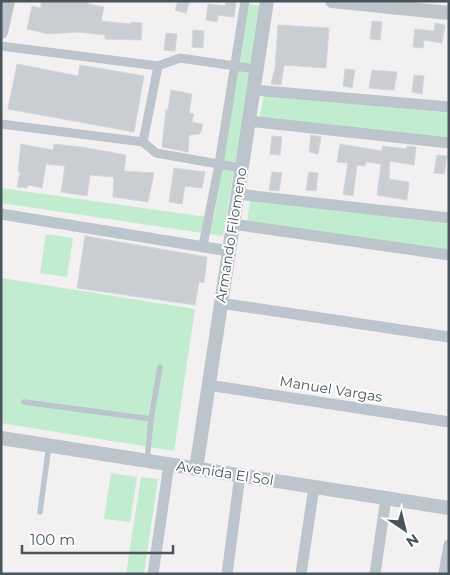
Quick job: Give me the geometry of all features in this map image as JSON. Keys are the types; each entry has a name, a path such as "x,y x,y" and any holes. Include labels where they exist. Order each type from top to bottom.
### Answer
{"street":[{"path":"1,32 8,1"},
{"path":"203,246 219,164 245,1"},
{"name":"Armando Filomeno","path":"196,468 266,1"},
{"path":"332,1 449,14"},
{"path":"1,46 158,66 180,58 256,69"},
{"path":"143,142 158,66"},
{"path":"253,90 449,107"},
{"path":"248,121 449,144"},
{"path":"1,124 143,142 156,153 241,168"},
{"path":"237,194 449,218"},
{"path":"1,214 228,251"},
{"path":"232,224 449,255"},
{"path":"220,303 449,337"},
{"name":"Manuel Vargas","path":"208,385 449,422"},
{"name":"Avenida El Sol","path":"1,438 449,508"},
{"path":"153,574 169,464"},
{"path":"227,574 240,475"},
{"path":"301,574 314,487"},
{"path":"375,574 386,498"},
{"path":"444,574 449,545"}],"lane":[{"path":"147,461 151,419 160,367"},
{"path":"24,402 151,419"},
{"path":"40,512 49,446"}],"green space":[{"path":"249,4 261,6 223,236 1,203 1,188 214,218"},
{"path":"264,95 449,113 449,143 259,121"},
{"path":"250,200 449,224 449,254 247,224"},
{"path":"46,234 73,238 67,277 40,273"},
{"path":"1,278 195,309 174,451 1,423"},
{"path":"111,473 137,477 130,522 104,519"},
{"path":"141,477 158,479 144,574 126,574"}],"building":[{"path":"41,1 88,1 88,4 104,7 101,21 130,24 131,22 142,23 141,40 105,39 105,35 79,32 48,34 27,29 32,6 41,8"},
{"path":"178,1 190,1 186,13 175,10"},
{"path":"226,1 236,1 234,17 218,15 217,22 206,20 208,4 225,6"},
{"path":"372,21 382,22 380,40 370,39"},
{"path":"435,23 445,25 442,43 424,40 423,48 413,47 415,29 434,31"},
{"path":"278,25 329,28 326,68 284,65 281,85 271,84 275,68"},
{"path":"193,30 204,31 203,48 192,47"},
{"path":"166,33 177,34 175,51 164,50"},
{"path":"17,64 78,76 80,65 144,76 134,132 8,109"},
{"path":"345,69 355,70 352,88 343,86"},
{"path":"372,70 397,72 394,90 369,88"},
{"path":"414,75 424,76 422,94 412,92"},
{"path":"171,90 192,94 189,113 194,114 192,122 203,124 200,134 189,135 188,152 162,147 166,110 168,110"},
{"path":"311,135 321,137 318,154 309,152"},
{"path":"272,136 282,137 280,155 270,154"},
{"path":"21,144 53,150 54,144 126,155 124,171 154,173 148,202 113,197 114,177 90,175 87,196 61,192 65,166 46,164 42,188 28,185 27,188 17,187 20,172 18,171"},
{"path":"340,144 382,151 382,146 406,149 407,146 416,147 414,165 390,161 389,179 409,182 407,200 377,195 381,164 366,162 365,166 357,165 353,196 343,194 348,163 337,162"},
{"path":"437,155 447,156 444,174 434,173"},
{"path":"174,168 205,172 202,188 185,186 182,204 169,202"},
{"path":"272,172 282,173 279,191 269,190"},
{"path":"309,172 318,173 316,191 306,190"},
{"path":"85,236 207,257 204,283 199,282 195,305 77,288"}]}
